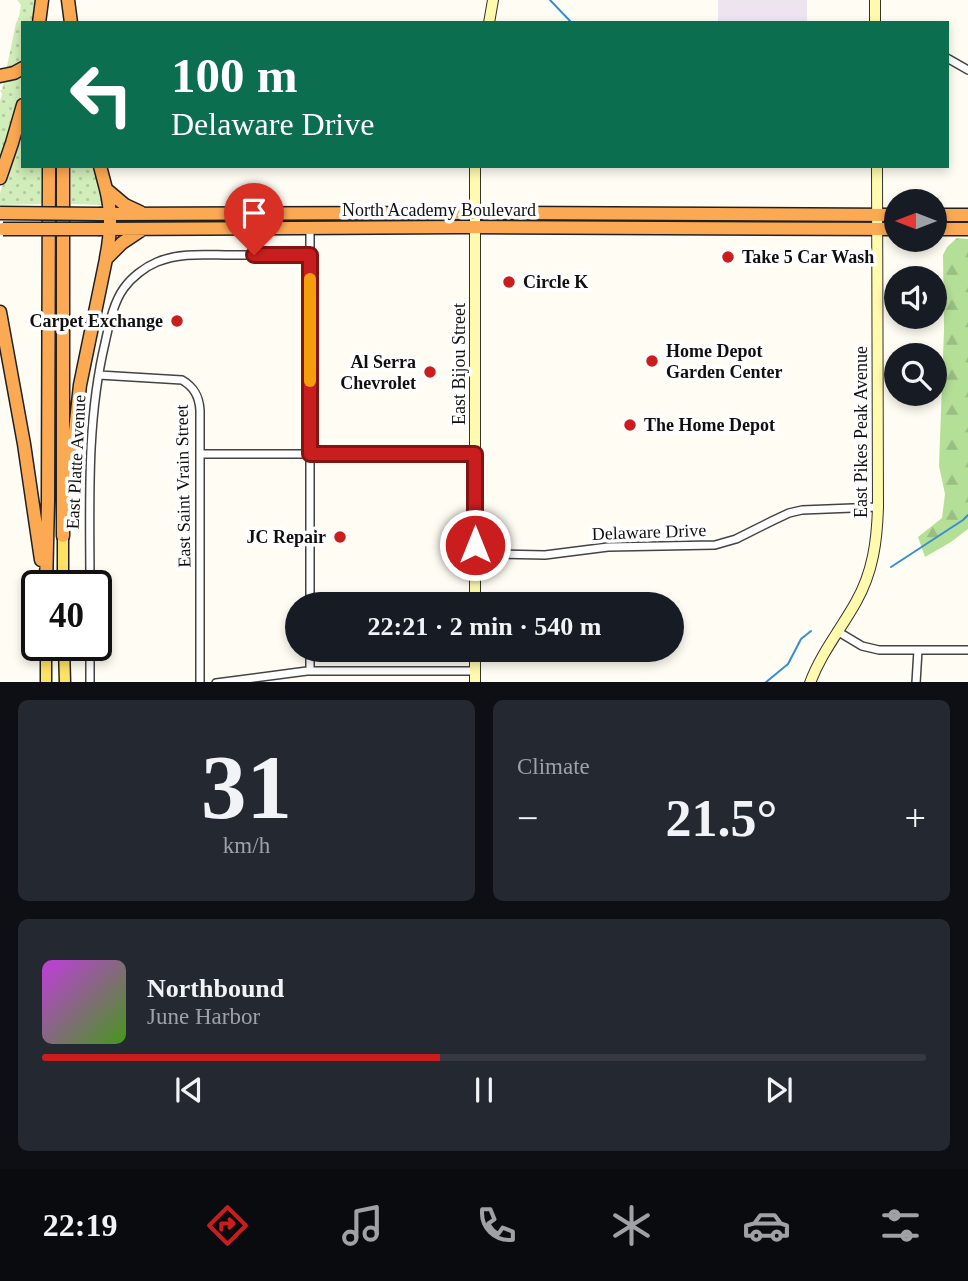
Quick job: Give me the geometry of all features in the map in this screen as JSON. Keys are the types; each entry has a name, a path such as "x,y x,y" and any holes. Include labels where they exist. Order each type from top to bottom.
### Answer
{"highway":[{"path":"40,21 45,0"},
{"path":"45,0 48,21"},
{"path":"64,21 66,0"},
{"path":"66,0 71,21"},
{"path":"0,76 21,69"},
{"path":"0,178 21,112"},
{"name":"East Platte Avenue","path":"46,570 49,168"},
{"name":"East Platte Avenue","path":"63,168 63,536"},
{"path":"63,536 80,385 106,259 106,189 101,168"},
{"path":"106,189 125,205 144,214"},
{"name":"North Academy Boulevard","path":"0,213 884,215"},
{"path":"947,215 968,215"},
{"name":"North Academy Boulevard","path":"2,229 884,229"},
{"path":"106,259 122,243 144,229"},
{"path":"947,229 968,229"},
{"path":"0,312 44,570"}],"main road":[{"path":"489,21 493,0"},
{"path":"875,0 875,21"},
{"name":"East Bijou Street","path":"475,168 475,592"},
{"name":"East Pikes Peak Avenue","path":"810,682 820,659 857,600 869,572 876,544 877,168"},
{"name":"East Platte Avenue","path":"63,536 64,570"},
{"path":"46,661 46,682"},
{"path":"64,661 65,682"},
{"path":"475,662 475,682"}],"street":[{"path":"949,59 968,70"},
{"path":"310,213 310,592"},
{"name":"East Platte Avenue","path":"90,570 90,444 99,375 108,328 117,301 129,282 150,265 173,257 310,255"},
{"name":"East Saint Vrain Street","path":"99,375 182,380 195,391 200,402 200,682"},
{"path":"200,454 475,454"},
{"name":"Delaware Drive","path":"475,545 498,554 544,555 608,547 705,546 736,539 789,513 878,507"},
{"path":"475,569 484,559 498,554"},
{"path":"837,631 870,648 968,650"},
{"path":"916,682 918,650"},
{"path":"90,661 90,682"},
{"path":"310,662 310,671"},
{"path":"216,682 310,671 475,671"}],"shaded area":[{"path":"718,0 807,0 807,21 718,21"}],"green space":[{"path":"17,0 37,0 35,21 21,21 21,95 0,165 0,90 21,5"},
{"path":"21,127 21,168 42,168 42,204 0,205 0,193"},
{"path":"71,168 97,168 103,205 71,204"},
{"path":"957,238 968,239 968,529 925,557 918,537 942,518 945,494 939,466 941,406 947,406 947,343 944,343 944,329 947,329 947,266 943,266 943,255 947,252 947,247"}],"waterway":[{"path":"550,0 570,21"},
{"path":"891,567 968,515"},
{"path":"766,682 788,664 801,639 811,631"}],"slow traffic":[{"path":"310,279 310,381"}],"place":[{"name":"Take 5 Car Wash","path":"728,257"},
{"name":"Circle K","path":"509,282"},
{"name":"Carpet Exchange","path":"177,321"},
{"name":"Home Depot Garden Center","path":"652,361"},
{"name":"Al Serra Chevrolet","path":"430,372"},
{"name":"The Home Depot","path":"630,425"},
{"name":"JC Repair","path":"340,537"}],"route":[{"path":"254,255 310,255 310,454 475,454 475,545"}]}
